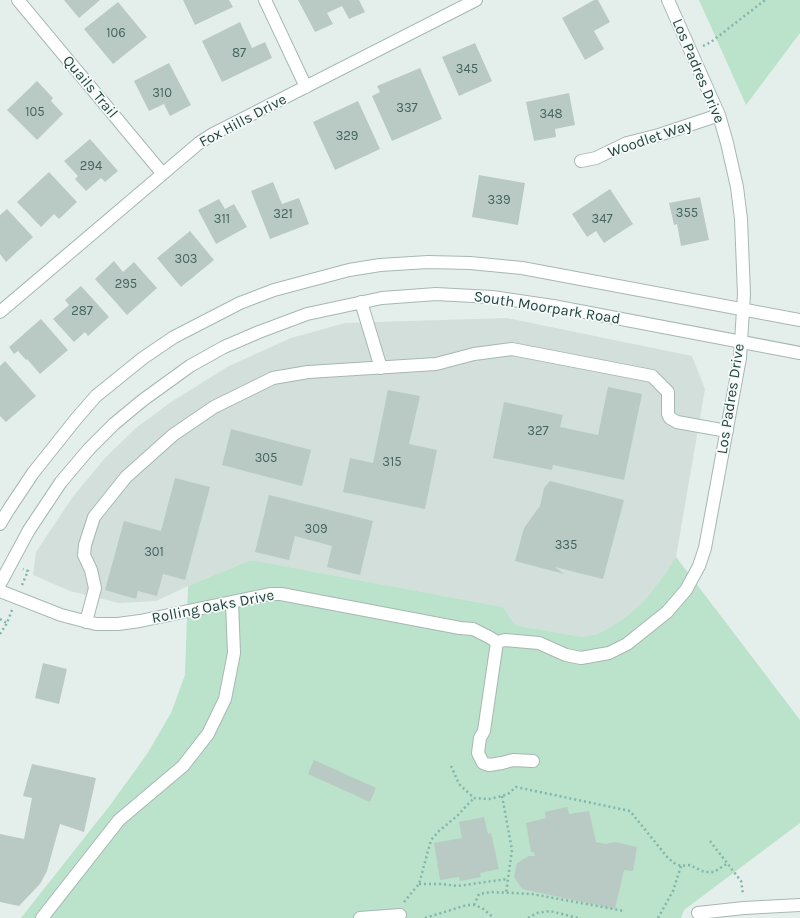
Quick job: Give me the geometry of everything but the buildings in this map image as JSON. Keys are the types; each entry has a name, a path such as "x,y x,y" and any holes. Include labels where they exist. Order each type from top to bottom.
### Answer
{"street":[{"name":"Quails Trail","path":"18,0 162,173"},
{"path":"265,0 306,87"},
{"name":"Fox Hills Drive","path":"0,312 198,143 407,34 476,0"},
{"name":"Los Padres Drive","path":"497,642 505,640 539,643 566,655 581,658 609,653 627,644 667,612 686,590 703,554 740,358 744,285 741,218 737,187 728,143 719,115 668,0"},
{"name":"Woodlet Way","path":"581,161 596,158 627,143 660,135 719,115"},
{"path":"0,524 33,473 53,446 96,396 143,358 174,337 240,303 274,290 349,270 380,265 428,262 470,263 522,268 800,320"},
{"name":"South Moorpark Road","path":"0,584 29,530 61,482 88,449 114,424 143,400 190,366 224,347 307,314 382,298 436,294 492,297 553,306 800,353"},
{"path":"361,302 381,368"},
{"path":"86,622 95,588 91,570 84,555 85,545 94,517 126,477 173,435 214,407 273,378 308,372 436,364 474,354 512,349 652,376 668,392 668,414 670,418 677,422 727,431"},
{"name":"Rolling Oaks Drive","path":"0,590 61,615 96,624 118,624 140,621 270,594 281,594 460,628 473,629 497,642"},
{"path":"42,918 119,820 183,766 208,734 225,699 234,653 232,602"},
{"path":"497,642 484,731 480,738 478,753 483,763 488,765 513,760 533,761"},
{"path":"698,914 744,908 800,905"},
{"path":"360,918 400,915"}],"path":[{"path":"691,52 710,42 765,0"},
{"path":"0,634 7,623"},
{"path":"451,766 459,784 474,798 489,799 502,796 508,794 516,787 630,811 668,858 674,863 682,866 690,865 704,872 714,872 728,863"},
{"path":"502,796 512,850 506,893"},
{"path":"400,915 404,900 419,884 431,840 474,798"},
{"path":"710,841 741,881"},
{"path":"658,918 673,890 682,866"},
{"path":"419,884 458,886 507,880"},
{"path":"474,905 479,894 491,892 532,894 624,911"},
{"path":"425,918 467,905 474,905 482,908 494,918"},
{"path":"528,918 537,912 550,911 578,918"}],"shaded area":[{"path":"507,318 692,356 705,389 676,557 643,602 622,620 598,634 582,637 515,625 503,607 251,560 156,601 119,603 70,591 33,575 36,552 72,498 105,458 136,428 171,402 229,366 291,338 345,323"}],"green space":[{"path":"699,0 800,0 800,33 746,105"},
{"path":"676,557 800,720 800,823 684,910 681,918 21,918 111,804 147,754 171,713 185,675 188,586 251,560 503,607 515,625 582,637 598,634 622,620 643,602"}]}
